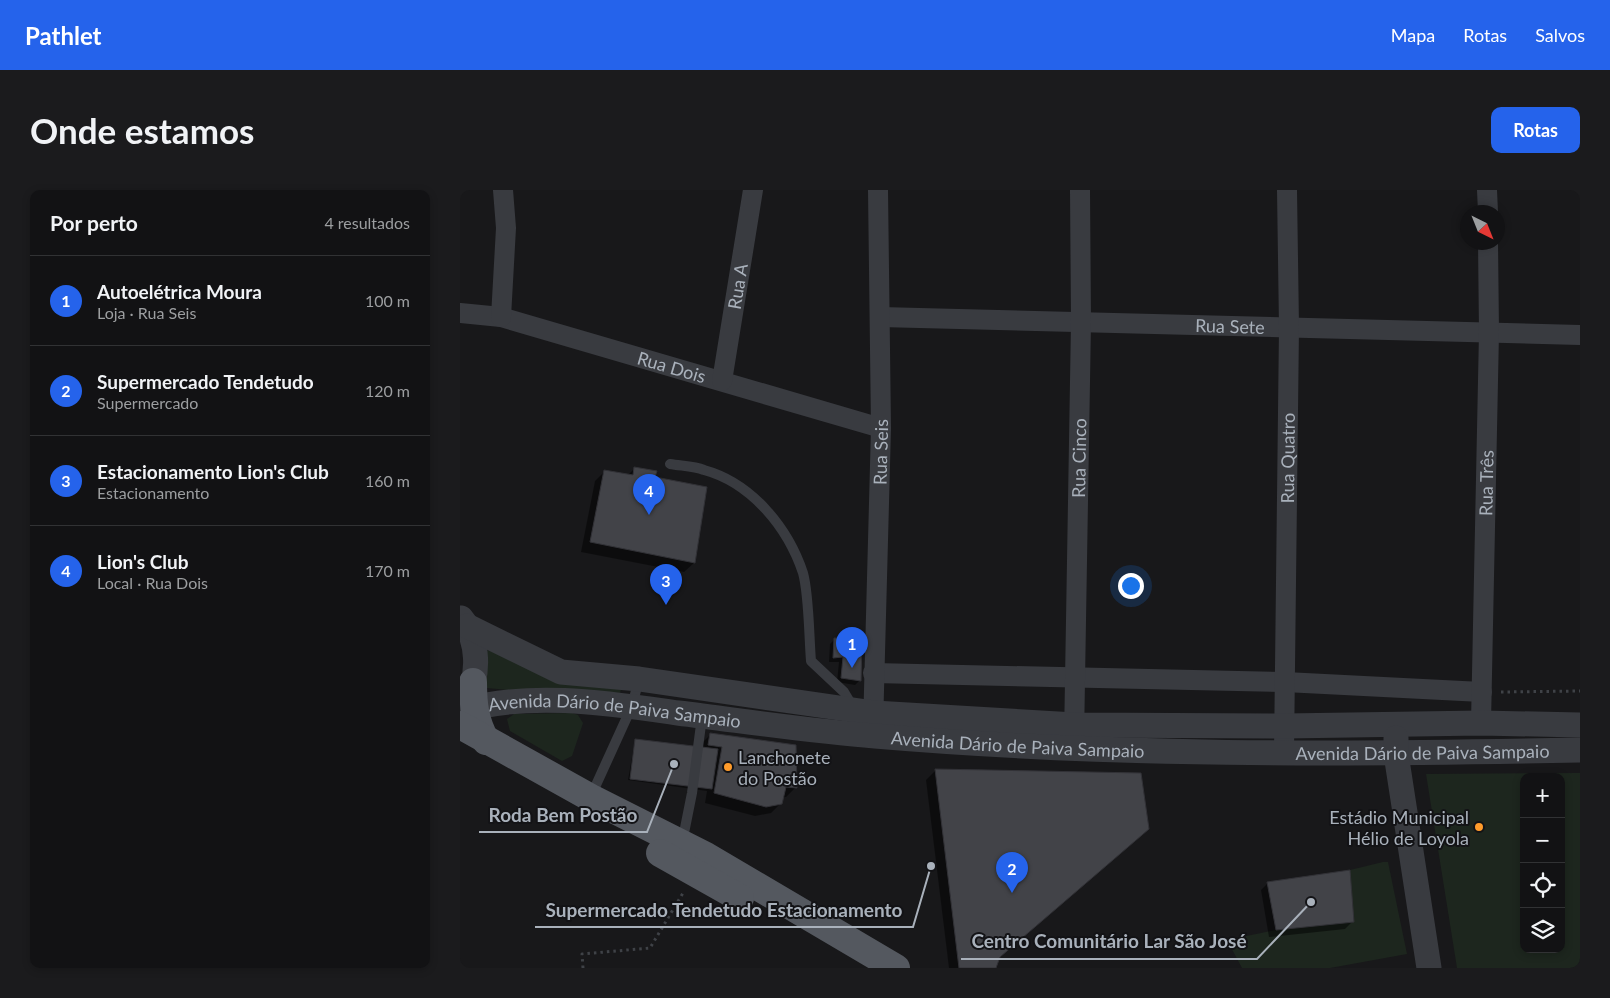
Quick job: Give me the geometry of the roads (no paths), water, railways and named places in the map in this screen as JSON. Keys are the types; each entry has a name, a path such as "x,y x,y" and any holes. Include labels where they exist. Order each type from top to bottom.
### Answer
{"main road":[{"path":"465,707 479,728 472,743"},
{"path":"472,743 591,798 706,856 896,968"},
{"path":"472,743 590,814 865,968"}],"street":[{"path":"501,317 506,228 503,190"},
{"path":"506,228 517,190"},
{"name":"Rua A","path":"722,381 753,190"},
{"name":"Rua Seis","path":"867,720 873,672 881,428 878,190"},
{"name":"Rua Cinco","path":"1074,738 1081,322 1080,190"},
{"name":"Rua Quatro","path":"1284,752 1286,726 1289,327 1287,190"},
{"path":"1487,190 1488,205"},
{"name":"Rua Três","path":"1481,723 1489,332 1488,250"},
{"name":"Rua Dois","path":"460,313 501,317 881,428"},
{"name":"Rua Sete","path":"880,317 1580,335"},
{"path":"464,622 561,672 639,679 867,720 1074,738 1286,726 1481,723 1580,725"},
{"path":"464,622 474,644 476,663 465,707"},
{"path":"873,672 1285,682 1482,692"},
{"path":"569,701 574,673"},
{"name":"Avenida Dário de Paiva Sampaio","path":"465,707 496,702 569,701 632,706 702,716 867,720"},
{"path":"1396,724 1396,754 1429,968"},
{"name":"Avenida Dário de Paiva Sampaio","path":"1074,738 1284,752 1396,754 1580,750"}],"lane":[{"path":"670,464 705,470 730,482 765,506 787,539 803,574 811,661 844,692 867,720"},
{"path":"591,798 632,706 639,679"},
{"path":"682,844 692,793 702,716"}],"place":[{"name":"Lion's Club","path":"649,515"},
{"name":"Estacionamento Lion's Club","path":"666,605"},
{"name":"Autoelétrica Moura","path":"852,668"},
{"name":"Roda Bem Postão","path":"674,764"},
{"name":"Lanchonete do Postão","path":"728,767"},
{"name":"Estádio Municipal Hélio de Loyola","path":"1479,827"},
{"name":"Supermercado Tendetudo Estacionamento","path":"931,866"},
{"name":"Supermercado Tendetudo","path":"1012,893"},
{"name":"Centro Comunitário Lar São José","path":"1311,902"}]}
